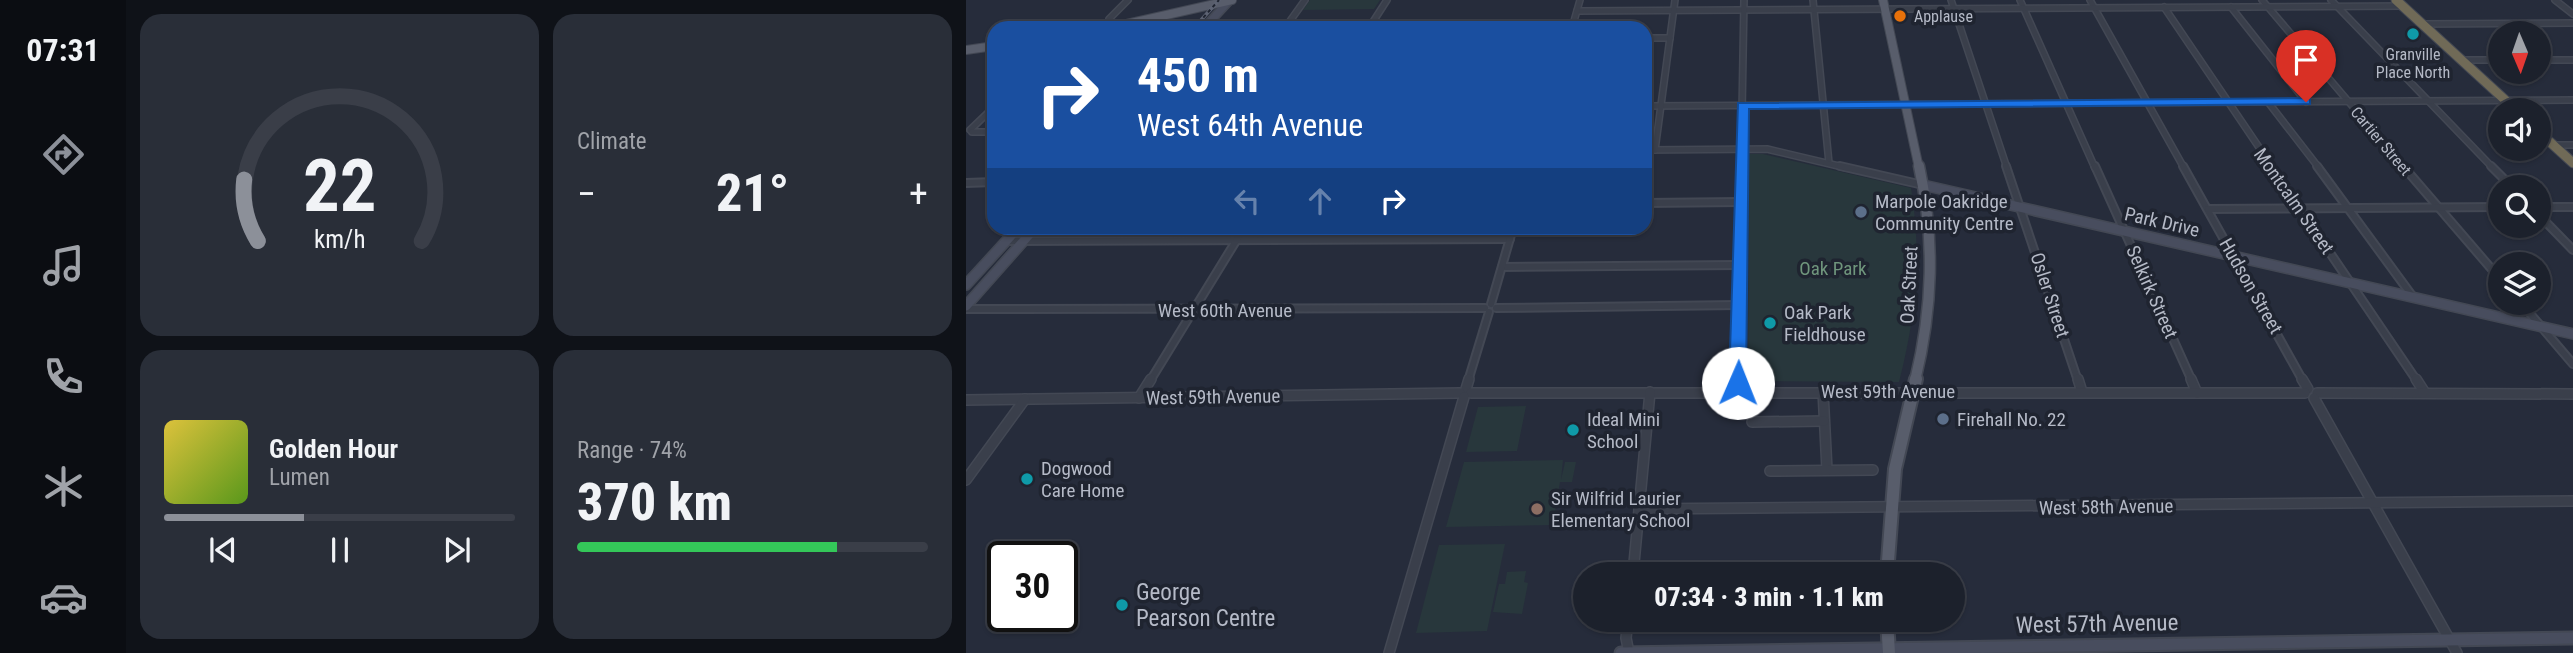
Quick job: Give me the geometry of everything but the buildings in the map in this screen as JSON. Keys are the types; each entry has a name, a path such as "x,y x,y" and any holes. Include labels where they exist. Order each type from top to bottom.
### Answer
{"highway":[{"path":"2400,3 2502,98"},
{"path":"2553,145 2573,163"}],"main road":[{"path":"1140,21 1216,0"},
{"path":"1140,21 1231,0"},
{"name":"Oak Street","path":"1884,4 1923,185 1930,230 1931,274 1924,344 1899,444 1888,562"},
{"path":"1188,11 1212,10 1217,13"},
{"path":"966,50 987,47"},
{"path":"1888,632 1889,651"}],"street":[{"path":"1109,21 1128,0"},
{"path":"1210,21 1231,0"},
{"path":"1217,21 1231,0"},
{"path":"1289,21 1305,0"},
{"path":"1374,21 1387,0"},
{"path":"1574,21 1580,0"},
{"path":"1655,150 1675,0"},
{"path":"1738,391 1744,0"},
{"path":"1813,0 1829,163"},
{"name":"Osler Street","path":"1951,0 2082,392"},
{"name":"Selkirk Street","path":"2020,0 2197,393"},
{"name":"Hudson Street","path":"2090,0 2456,653"},
{"name":"Cartier Street","path":"2262,0 2488,265"},
{"path":"2332,0 2500,175"},
{"path":"2555,0 2573,13"},
{"path":"1577,10 1814,9 1884,4 1954,8 2164,8 2400,3"},
{"path":"2231,7 2306,102"},
{"name":"Montcalm Street","path":"2164,8 2425,393"},
{"path":"2422,24 2573,23"},
{"path":"1652,38 1670,38"},
{"path":"2462,60 2488,60"},
{"path":"2552,60 2573,60"},
{"path":"2551,100 2573,100"},
{"path":"1652,106 2488,101"},
{"path":"2268,102 2350,208 2413,297"},
{"path":"968,132 987,114"},
{"path":"968,132 987,132"},
{"path":"2553,145 2573,145"},
{"name":"Park Drive","path":"1655,150 1775,150 2573,334"},
{"path":"967,183 987,183"},
{"path":"1652,203 1741,202"},
{"path":"2208,209 2488,207"},
{"path":"2551,207 2573,207"},
{"path":"2551,227 2573,250"},
{"path":"966,285 1012,235"},
{"path":"966,307 1029,235"},
{"path":"1139,398 1240,235"},
{"path":"1389,653 1511,235"},
{"path":"1006,241 1510,239"},
{"path":"1502,267 1740,265"},
{"name":"West 60th Avenue","path":"966,307 1192,310 1739,305"},
{"path":"2532,315 2573,364"},
{"name":"West 59th Avenue","path":"966,400 1738,391 2573,394"},
{"path":"1823,391 1827,470"},
{"path":"1634,562 1650,392"},
{"path":"966,480 1025,400"},
{"path":"1752,422 1824,421"},
{"path":"1770,471 1873,471"},
{"name":"West 58th Avenue","path":"1639,509 2573,501"},
{"path":"1627,632 1629,653"},
{"name":"West 57th Avenue","path":"1621,653 1889,651 2573,638"}],"green space":[{"path":"1310,0 1380,0 1374,9 1303,10"},
{"name":"Oak Park","path":"1749,154 1763,154 1911,188 1916,237 1916,285 1910,333 1899,382 1748,381"},
{"path":"1526,406 1517,451 1466,452 1478,407"},
{"path":"1563,460 1561,480 1565,462 1576,462 1572,482 1560,482 1553,525 1446,527 1464,462"},
{"path":"1505,544 1487,631 1416,633 1439,545"},
{"path":"1526,571 1524,582 1528,583 1522,614 1493,612 1499,584 1505,584 1507,572"}],"railway":[{"path":"1200,21 1219,0"}],"place":[{"name":"Applause","path":"1900,16"},
{"name":"Granville Place North","path":"2413,34"},
{"name":"Marpole Oakridge Community Centre","path":"1861,212"},
{"name":"Oak Park Fieldhouse","path":"1770,323"},
{"name":"Firehall No. 22","path":"1943,419"},
{"name":"Ideal Mini School","path":"1573,430"},
{"name":"Dogwood Care Home","path":"1027,479"},
{"name":"Sir Wilfrid Laurier Elementary School","path":"1537,509"},
{"name":"George Pearson Centre","path":"1122,605"}],"route":[{"path":"1738,383 1743,106 2306,102"}]}
